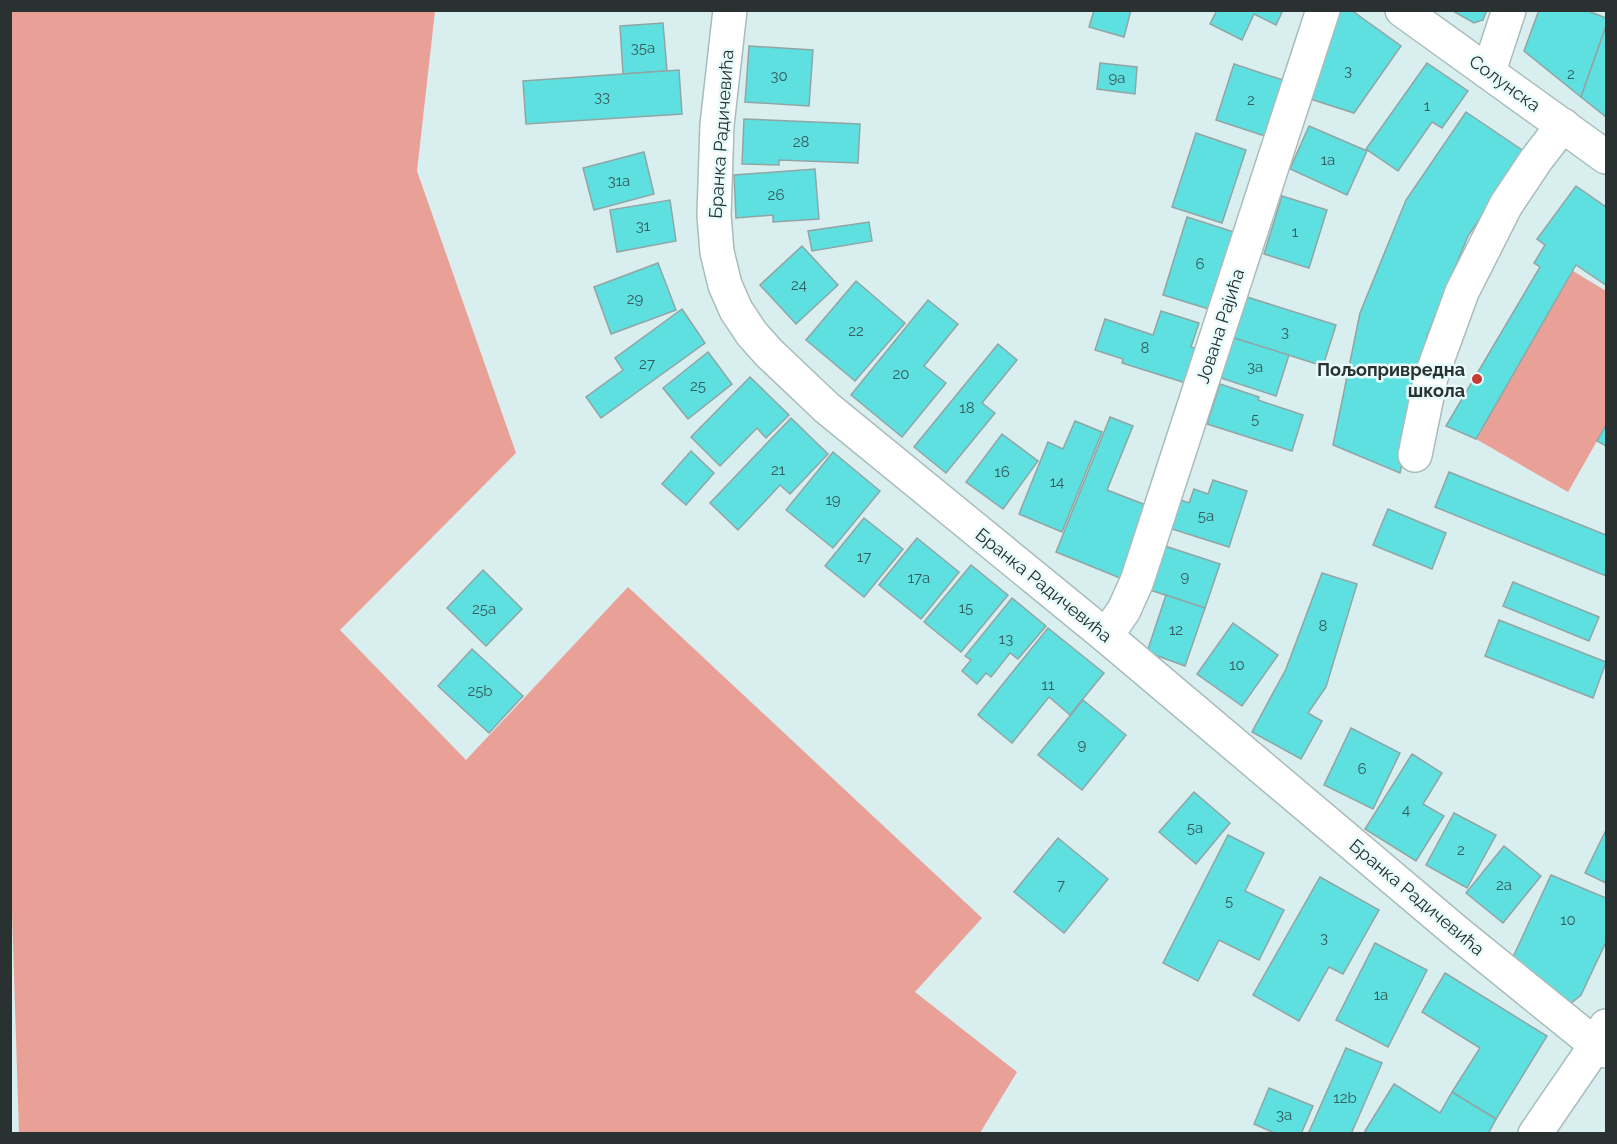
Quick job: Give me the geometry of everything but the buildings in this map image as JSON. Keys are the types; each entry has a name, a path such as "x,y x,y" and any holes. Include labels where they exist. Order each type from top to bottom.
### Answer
{"street":[{"name":"Бранка Радичевића","path":"730,10 717,125 714,215 717,252 725,285 736,310 752,334 827,408 1107,636 1459,934 1603,1041"},
{"name":"Јована Рајића","path":"1107,636 1124,610 1137,581 1323,10"},
{"name":"Солунска","path":"1402,10 1606,158"},
{"path":"1489,71 1509,10"},
{"path":"1415,455 1431,377 1462,292 1506,205 1563,125"},
{"path":"1535,1134 1603,1041"}],"shaded area":[{"path":"10,11 435,11 417,171 516,453 340,630 466,760 628,587 982,918 915,992 1017,1072 980,1133 19,1133 10,848"},
{"path":"1573,271 1606,291 1606,425 1568,492 1476,439"}],"place":[{"name":"Пољопривредна школа","path":"1477,379"}]}
